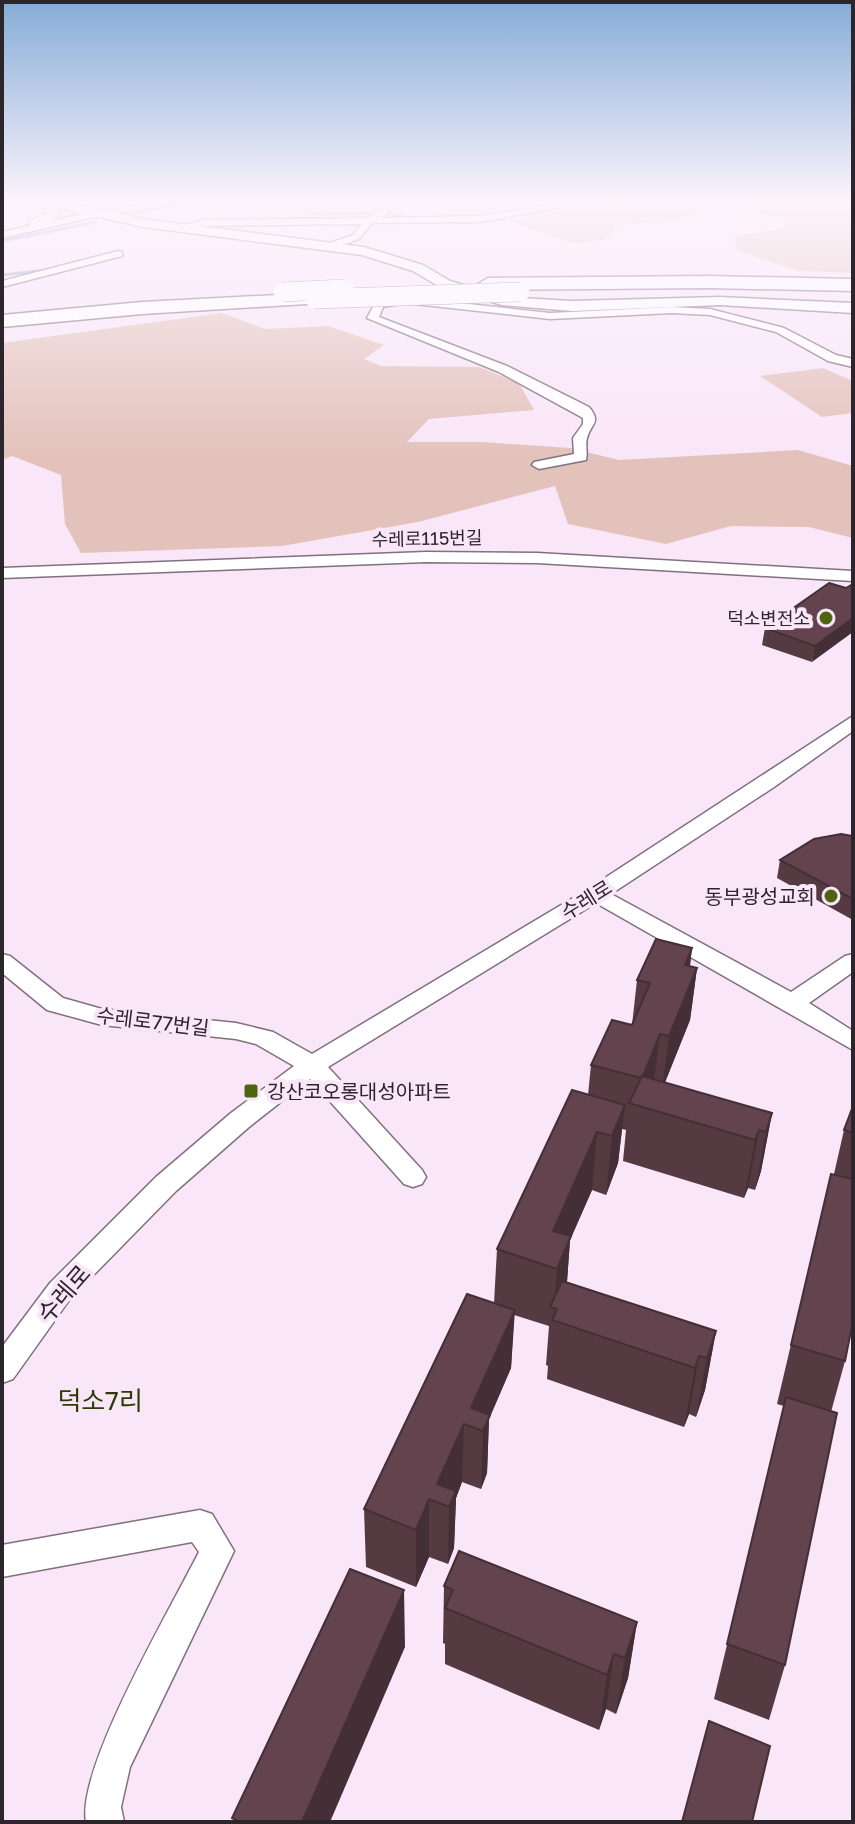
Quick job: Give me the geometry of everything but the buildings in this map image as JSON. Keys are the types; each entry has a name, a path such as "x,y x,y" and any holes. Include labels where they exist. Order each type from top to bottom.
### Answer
{"highway":[{"path":"2,313 283,292 434,286"},
{"path":"2,321 142,308 315,299 649,289 853,291"}],"main road":[{"path":"453,286 502,301 549,305 720,301 853,308"}],"street":[{"path":"461,290 379,305 373,318 503,369 584,410 590,417 590,424 580,438 581,457 539,465"},
{"path":"406,300 550,316 672,310 710,312 780,330 832,358 853,363"},
{"name":"수레로115번길","path":"2,573 426,557 537,558 853,576"},
{"name":"수레로","path":"2,1370 60,1291 166,1184 240,1120 312,1065 596,894 767,783 853,722"},
{"path":"596,894 792,1003 853,1042"},
{"name":"수레로77번길","path":"2,961 55,1004 102,1017 236,1031 264,1038 312,1065"},
{"path":"792,1003 853,961"},
{"path":"312,1065 413,1177"},
{"path":"2,1561 200,1525 217,1551 112,1764 102,1807 105,1822"}],"shaded area":[{"path":"222,313 265,329 328,326 384,345 364,359 381,366 479,367 519,383 534,410 429,419 407,442 481,442 570,448 619,460 798,450 853,466 853,538 809,527 731,526 666,544 568,524 555,486 418,522 282,546 81,553 65,524 61,475 12,456 2,460 2,343"},
{"path":"823,368 853,381 853,413 822,417 760,376"}],"place":[{"name":"덕소변전소","path":"826,618"},
{"name":"동부광성교회","path":"831,896"},
{"name":"강산코오롱대성아파트","path":"251,1091"}],"district":[{"name":"덕소7리","path":"100,1400"}]}
